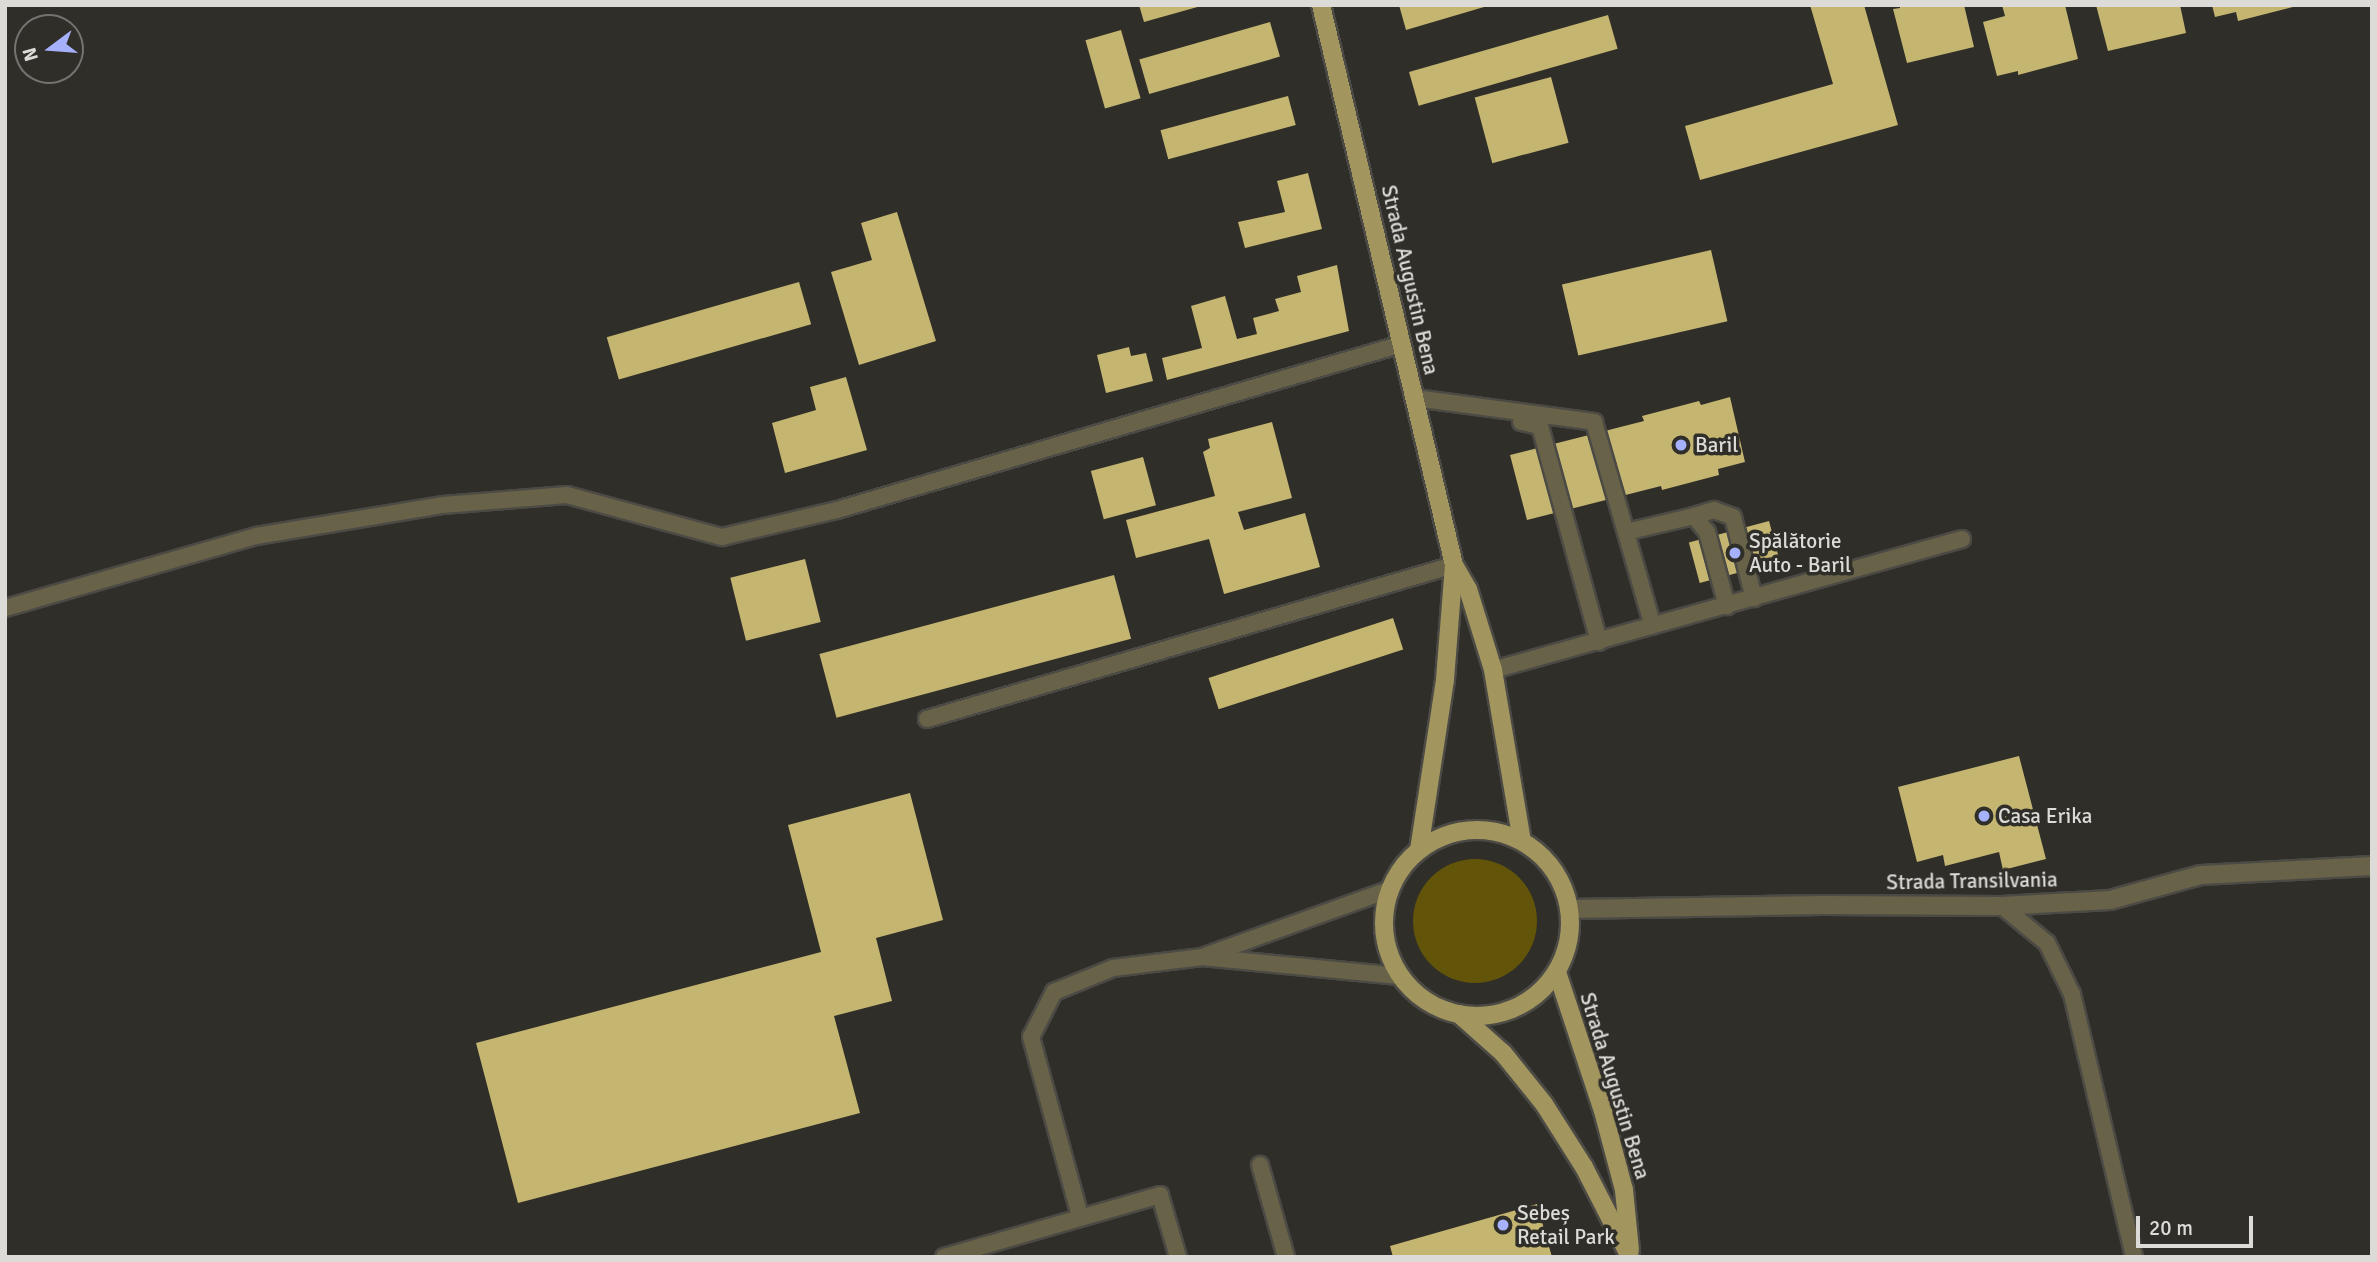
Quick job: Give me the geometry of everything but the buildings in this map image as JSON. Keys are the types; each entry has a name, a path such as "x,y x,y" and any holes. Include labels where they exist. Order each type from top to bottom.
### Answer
{"main road":[{"name":"Strada Augustin Bena","path":"1321,5 1454,565 1468,589 1493,670 1522,841"},
{"name":"Strada Augustin Bena","path":"1419,850 1445,680 1454,565"},
{"path":"1469,829 1497,831 1522,841 1550,866 1561,882 1570,909 1569,942 1557,972 1539,993 1514,1009 1487,1015 1459,1014 1437,1006 1417,993 1401,976 1391,956 1385,934 1385,911 1397,874 1419,850 1442,836 1469,829"},
{"name":"Strada Augustin Bena","path":"1557,972 1603,1111 1624,1190 1630,1257"},
{"name":"Strada Augustin Bena","path":"1459,1014 1503,1053 1544,1104 1584,1167 1630,1257"}],"street":[{"name":"Strada Transilvania","path":"1570,909 1794,905 2002,906 2110,900 2201,875 2372,866"}],"lane":[{"path":"5,608 256,536 443,505 567,495 722,537 837,510 1402,344"},
{"path":"1415,398 1594,422 1653,626"},
{"path":"1415,398 1539,426 1599,642"},
{"path":"1626,532 1714,509 1733,517 1754,598"},
{"path":"1694,516 1707,533 1727,606"},
{"path":"1493,670 1962,539"},
{"path":"928,719 1454,565"},
{"path":"1202,957 1391,889"},
{"path":"2002,906 2047,943 2072,994 2134,1257"},
{"path":"1080,1216 1031,1037 1054,992 1113,968 1202,957 1401,976"},
{"path":"1260,1165 1286,1257"},
{"path":"944,1257 1160,1195 1178,1257"}],"shaded area":[{"path":"1475,859 1499,864 1519,877 1532,897 1537,921 1532,945 1519,965 1499,978 1475,983 1451,978 1431,965 1418,945 1413,921 1418,897 1431,877 1451,864"}],"place":[{"name":"Baril","path":"1681,445"},
{"name":"Spălătorie Auto - Baril","path":"1735,553"},
{"name":"Casa Erika","path":"1984,816"},
{"name":"Sebeș Retail Park","path":"1503,1225"}]}
